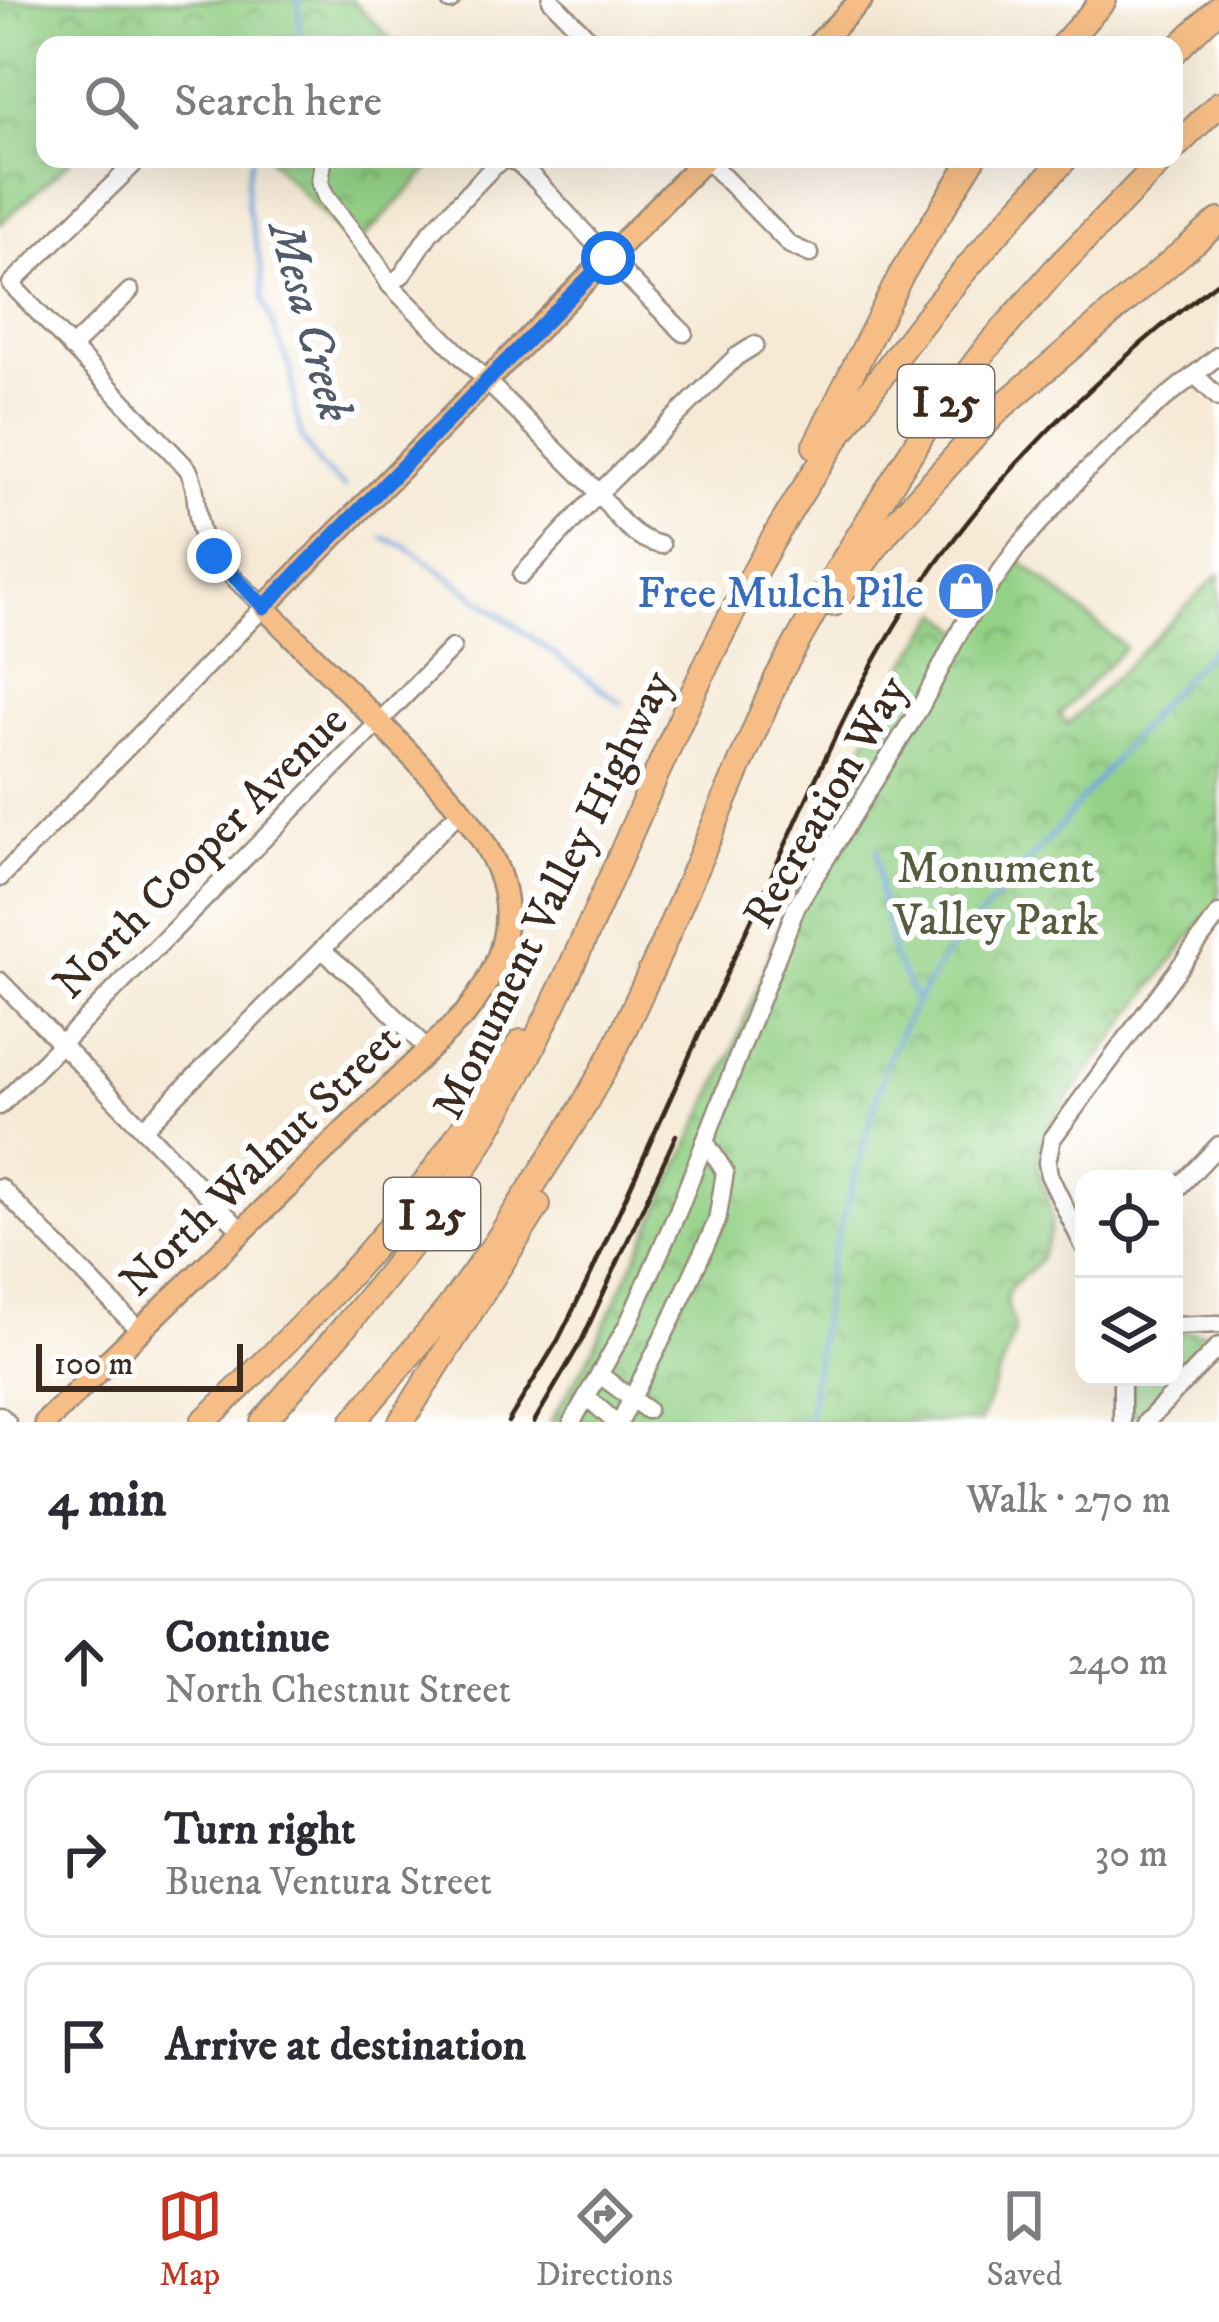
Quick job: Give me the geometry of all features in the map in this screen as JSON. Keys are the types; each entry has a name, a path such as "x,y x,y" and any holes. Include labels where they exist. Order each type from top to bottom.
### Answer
{"highway":[{"path":"1071,36 1104,0"},
{"path":"1183,43 1219,8"},
{"path":"1183,139 1219,104"},
{"path":"770,545 874,325 967,168"},
{"name":"Monument Valley Highway","path":"263,1422 443,1200 507,1095 566,982 696,688 770,545 825,452 975,257 1057,168"},
{"name":"I 25","path":"353,1422 448,1310 578,1115 658,956 777,679 926,428 986,349 1057,268 1154,168"},
{"path":"777,679 887,532 999,409 1219,221"},
{"path":"203,1422 390,1227 566,982"},
{"path":"401,1422 530,1220 578,1115"}],"main road":[{"path":"826,36 861,0"},
{"path":"462,809 264,607 697,168"},
{"name":"North Walnut Street","path":"46,1422 480,995 504,936 503,891 487,845 462,809"}],"street":[{"path":"551,0 586,36"},
{"path":"0,878 264,607 205,542 188,469 11,284 130,168"},
{"path":"322,168 320,183 326,197 390,285 643,542 661,545"},
{"path":"390,285 403,274 430,232 492,168"},
{"path":"524,168 684,333"},
{"path":"715,168 790,245 811,254"},
{"path":"334,207 350,190"},
{"path":"71,349 130,291"},
{"path":"522,575 736,357 755,345"},
{"name":"Recreation Way","path":"572,1422 628,1324 797,905 921,706 976,605 1017,548 1087,470 1219,356"},
{"path":"1195,374 1218,395"},
{"name":"North Cooper Avenue","path":"0,1106 452,648"},
{"path":"143,1129 462,809"},
{"path":"1075,1228 1049,1175 1052,1139 1219,914"},
{"path":"322,950 428,1050"},
{"path":"0,981 241,1230"},
{"path":"587,1397 618,1422 674,1317 717,1221 725,1172 705,1141"},
{"path":"1183,1183 1219,1145"},
{"path":"0,1187 139,1330"},
{"path":"1183,1326 1219,1324"},
{"path":"1146,1422 1219,1346"},
{"path":"600,1376 647,1410"},
{"path":"1122,1386 1122,1422"},
{"path":"0,1415 7,1422"}],"green space":[{"path":"0,0 352,0 387,36 36,36 36,168 62,168 0,224"},
{"path":"278,168 430,168 355,247"},
{"name":"Monument Valley Park","path":"1017,558 1125,647 1059,715 1068,724 1219,574 1219,905 1202,921 1043,1139 1038,1159 1050,1206 1050,1231 1036,1264 1008,1292 1014,1334 980,1422 550,1422 590,1356 731,1055 794,893 904,667 941,612 966,634"},
{"path":"1183,1332 1208,1333 1215,1341 1183,1373"},
{"path":"1131,1386 1171,1386 1142,1415 1130,1410"}],"waterway":[{"path":"299,0 300,36"},
{"name":"Mesa Creek","path":"250,168 247,205 261,266 263,300 291,371 302,438 321,467 345,488"},
{"name":"Mesa Creek","path":"383,538 406,546 621,703"},
{"path":"808,1422 828,1270 888,1059 911,1011 946,955 1167,696 1219,642"},
{"name":"Mesa Creek","path":"877,849 893,956 917,1002"}],"railway":[{"path":"508,1422 591,1274 825,759 899,618 952,541 1021,459 1136,348 1219,281"},
{"path":"534,1422 582,1340 676,1135"}],"place":[{"name":"Free Mulch Pile","path":"966,591"}],"route":[{"path":"214,556 264,607 608,258"}]}
